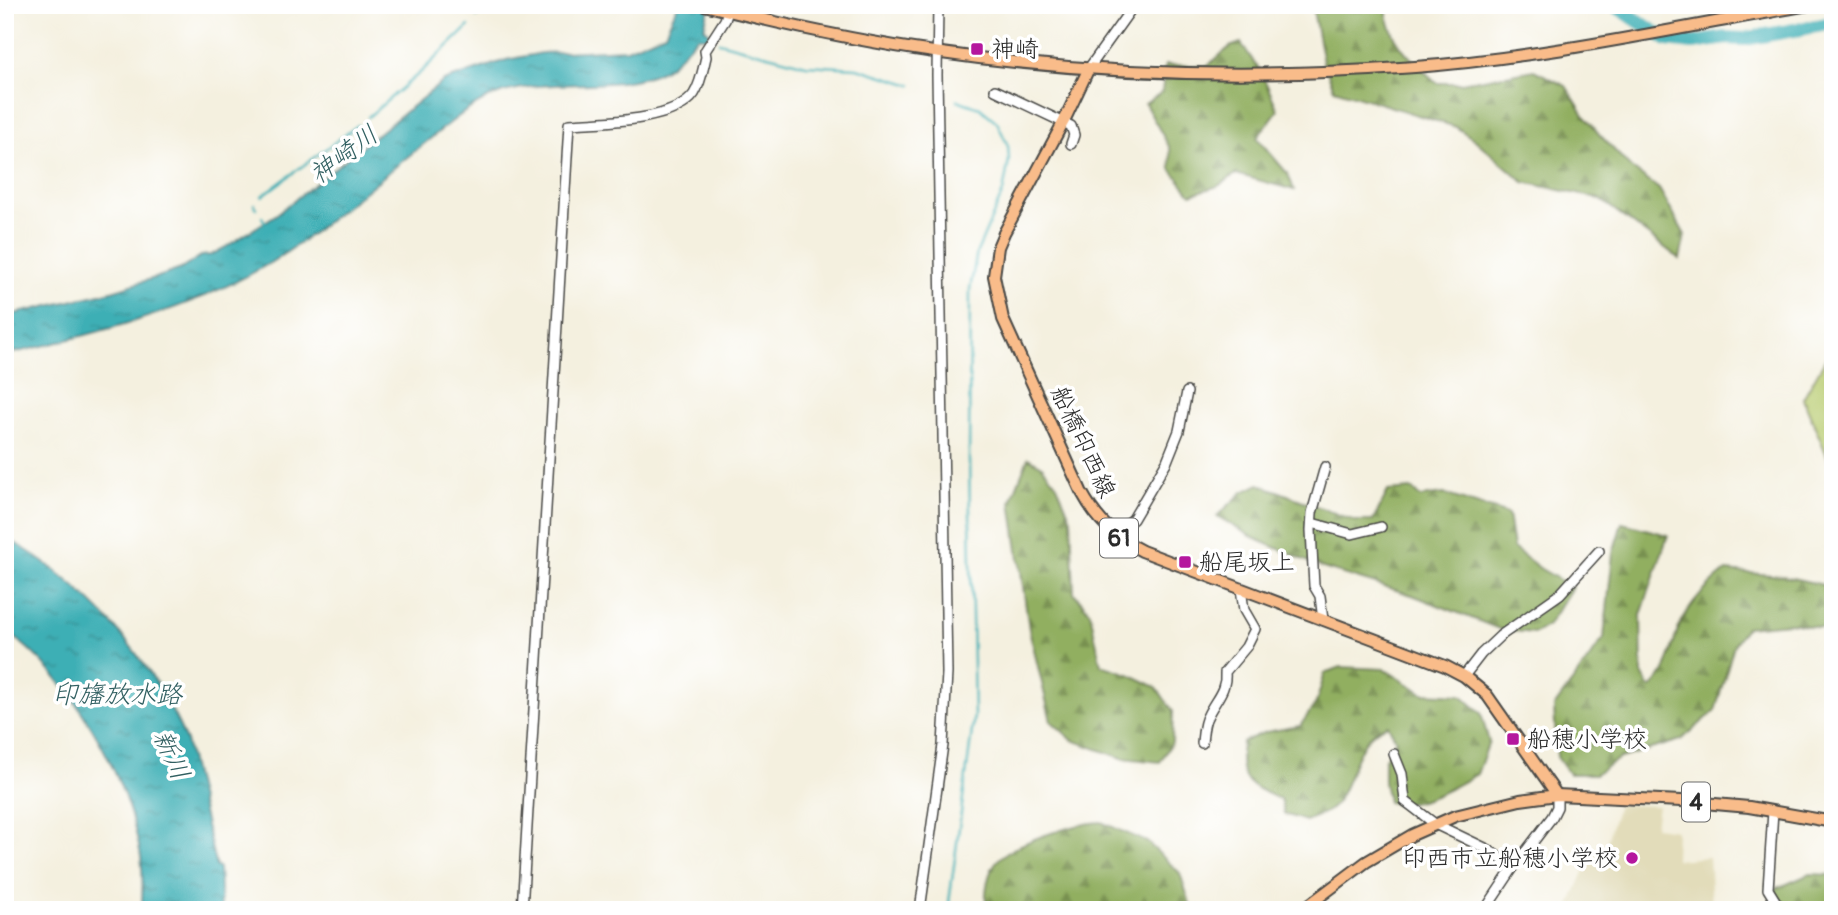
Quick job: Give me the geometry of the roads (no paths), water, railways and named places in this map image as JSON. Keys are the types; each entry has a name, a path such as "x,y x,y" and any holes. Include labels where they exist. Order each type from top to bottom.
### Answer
{"main road":[{"path":"704,5 849,37 937,52 1089,68 1247,73 1417,67 1542,52 1808,5"},
{"name":"船橋印西線","path":"1089,68 1004,233 998,247 994,282 1003,319 1081,491 1096,517 1114,534 1142,551 1445,666 1464,676 1492,702 1557,795"},
{"name":"4","path":"1302,910 1373,858 1435,824 1495,805 1557,795 1681,801 1733,805 1833,822"}],"street":[{"path":"920,910 943,745 947,673 938,5"},
{"path":"1089,68 1134,5"},
{"path":"522,910 569,124 643,118 668,111 684,102 693,95 706,57 705,51 721,27 726,11"},
{"path":"995,90 1064,121 1074,130 1071,144"},
{"path":"1114,534 1133,519 1167,461 1179,432 1187,392"},
{"path":"1324,620 1320,596 1314,586 1312,523 1325,467"},
{"path":"1312,523 1352,534 1381,527"},
{"path":"1464,676 1500,636 1560,594 1599,551"},
{"path":"1202,743 1206,718 1223,691 1225,672 1246,647 1255,629 1244,610 1241,589"},
{"path":"1394,754 1402,774 1405,801 1435,824 1489,850 1513,868"},
{"path":"1485,910 1552,817 1557,807 1557,795"},
{"path":"1773,811 1768,889 1780,910"}],"water":[{"path":"678,5 710,5 704,27 709,33 707,37 697,37 663,70 623,82 533,87 511,90 491,97 454,119 301,242 234,283 197,299 121,325 5,355 5,316 105,293 158,277 226,247 277,214 444,81 506,60 542,53 627,49 665,33"},
{"name":"印旛放水路","path":"5,537 34,555 88,599 134,651 154,680 186,741 216,867 219,868 221,910 142,910 140,851 122,789 108,758 92,728 53,674 30,650 5,630"}],"waterway":[{"path":"477,17 488,5"},
{"path":"1614,5 1667,40 1693,43 1726,38 1744,39 1833,23"},
{"name":"神崎川","path":"368,117 469,26"},
{"path":"719,42 806,65 857,68 912,85"},
{"path":"948,910 974,716 969,461 970,289 977,252 1003,192 1009,160 1008,146 997,122 980,108 957,100"},
{"name":"神崎川","path":"262,196 358,125"},
{"path":"254,204 256,208"},
{"path":"262,217 267,226"}],"place":[{"name":"神崎","path":"977,49"},
{"name":"船尾坂上","path":"1185,562"},
{"name":"船穂小学校","path":"1513,739"},
{"name":"印西市立船穂小学校","path":"1632,858"}],"water label":[{"name":"新川","path":"171,755"}]}
